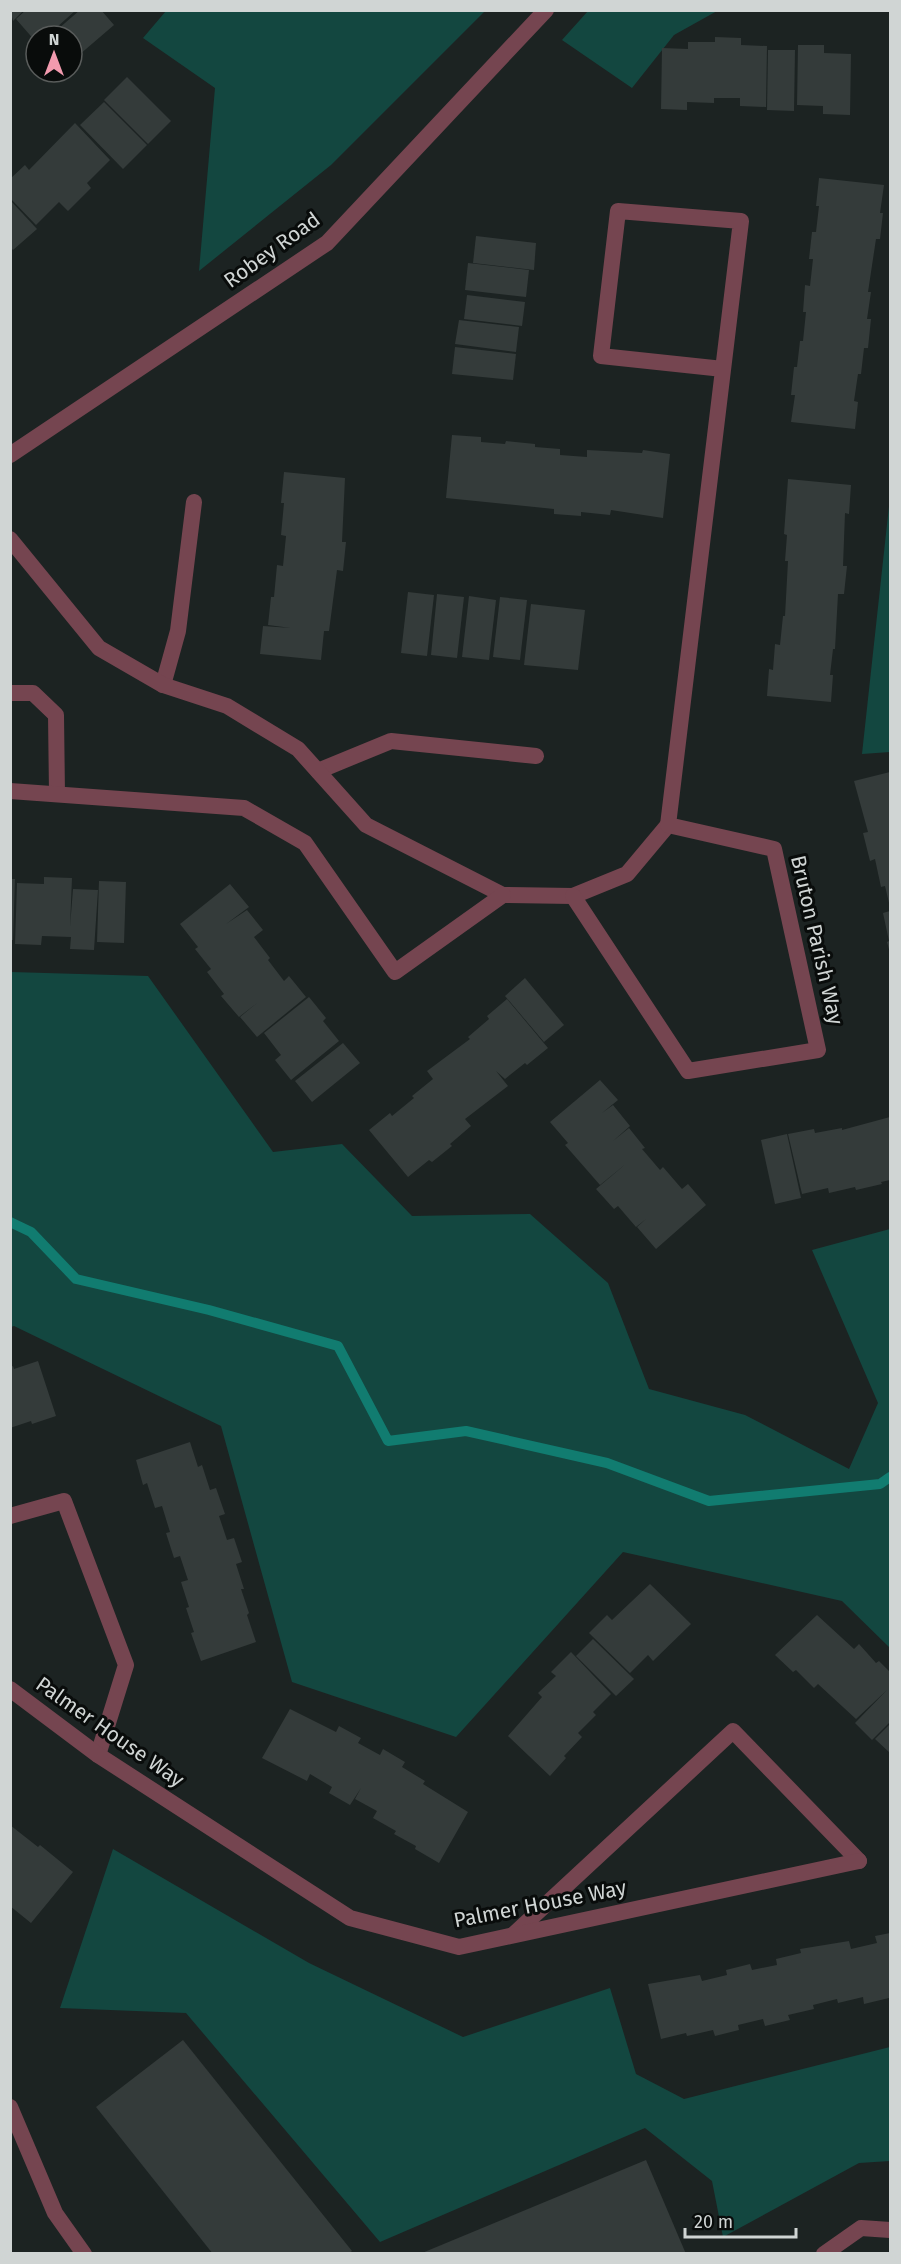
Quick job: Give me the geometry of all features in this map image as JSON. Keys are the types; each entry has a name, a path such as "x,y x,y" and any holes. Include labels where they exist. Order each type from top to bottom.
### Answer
{"street":[{"name":"Robey Road","path":"10,455 327,243 546,10"},
{"path":"10,539 99,648 163,685 227,706 298,749 366,825 503,895 573,896 627,874 668,825 741,220 618,211 601,356 723,369"},
{"path":"163,685 178,631 194,502"},
{"path":"10,693 33,693 56,715 57,794"},
{"path":"318,771 391,741 537,756"},
{"path":"10,791 244,808 305,843 395,972 503,895"},
{"name":"Bruton Parish Way","path":"573,896 688,1071 818,1050 774,849 668,825"},
{"path":"10,1516 64,1501 126,1665 98,1755"},
{"name":"Palmer House Way","path":"10,1689 98,1755 350,1918 459,1947 859,1861 733,1731 513,1935"},
{"path":"10,2107 55,2213 84,2253"},
{"path":"825,2253 861,2228 891,2230"}],"green space":[{"path":"166,11 485,11 331,165 199,271 215,88 143,38"},
{"path":"588,11 717,11 674,35 632,88 562,40"},
{"path":"890,497 890,752 862,754"},
{"path":"11,972 148,976 273,1152 342,1144 412,1216 530,1214 608,1283 649,1389 745,1415 849,1469 878,1403 812,1250 890,1229 890,1648 842,1601 623,1552 456,1737 292,1682 221,1426 14,1326 11,1327"},
{"path":"113,1849 309,1963 463,2037 610,1988 636,2074 684,2099 890,2047 890,2161 859,2163 723,2237 712,2181 645,2128 380,2242 186,2013 60,2008"}],"building":[{"path":"10,10 24,10 13,21"},
{"path":"26,10 76,10 60,24 24,24 24,28 16,19"},
{"path":"80,10 101,10 114,25 84,51 84,24 64,24"},
{"path":"715,37 741,38 741,45 767,46 766,107 740,106 740,98 714,98 714,103 687,102 687,110 661,109 662,48 688,49 688,42 715,42"},
{"path":"798,45 824,45 824,53 851,54 850,115 823,114 823,106 797,105"},
{"path":"768,50 795,50 794,111 767,110"},
{"path":"127,77 171,121 148,144 104,100"},
{"path":"104,102 147,145 123,169 80,125"},
{"path":"75,123 110,160 87,183 91,188 68,211 59,202 36,225 10,198 10,179 25,165 29,170"},
{"path":"819,178 884,185 880,213 883,213 880,239 876,239 868,292 871,292 867,319 871,319 868,348 864,348 861,374 858,374 854,401 858,402 855,429 791,422 795,395 791,395 794,367 797,367 800,341 803,341 806,312 803,312 805,285 810,286 813,259 809,259 812,232 816,232"},
{"path":"10,200 37,229 13,250 10,247"},
{"path":"476,236 536,243 534,270 473,263"},
{"path":"468,263 529,270 526,297 465,290"},
{"path":"467,295 525,302 522,326 464,319"},
{"path":"459,320 519,327 516,352 455,344"},
{"path":"455,347 516,354 513,380 452,374"},
{"path":"452,435 481,437 481,442 505,444 506,441 535,444 535,447 560,449 560,455 587,457 587,450 642,453 643,450 670,454 663,518 611,510 610,515 581,512 581,516 554,514 554,509 446,498"},
{"path":"284,472 345,478 342,542 346,542 343,571 337,570 329,631 324,631 321,660 260,654 263,626 291,628 268,625 277,565 283,566 286,536 281,535"},
{"path":"788,479 851,485 849,514 845,513 843,566 847,566 844,594 838,594 835,649 833,649 830,675 833,675 831,702 767,696 769,669 773,670 775,644 780,645 783,616 785,616 788,561 785,561 787,535 784,534"},
{"path":"408,592 434,595 427,656 401,653"},
{"path":"437,594 464,597 457,658 431,655"},
{"path":"469,596 496,600 489,660 462,657"},
{"path":"500,597 527,600 520,660 493,657"},
{"path":"531,604 585,610 578,670 524,665"},
{"path":"890,772 890,907 885,886 881,887 875,859 870,861 863,833 868,832 854,781"},
{"path":"44,877 72,878 70,927 73,889 98,890 94,950 70,949 71,937 42,936 41,945 15,944 17,883 44,884"},
{"path":"10,879 15,879 13,940 10,940"},
{"path":"99,881 126,882 124,943 97,942"},
{"path":"230,884 249,907 226,924 247,910 263,930 254,937 270,958 268,960 284,981 289,976 306,997 257,1037 240,1017 257,1003 239,1017 221,996 224,994 207,972 211,969 195,949 198,947 180,924"},
{"path":"890,911 890,953 883,913"},
{"path":"525,978 564,1025 544,1042 505,996"},
{"path":"309,997 326,1018 323,1021 339,1041 291,1080 275,1060 281,1055 264,1033"},
{"path":"507,999 548,1048 505,1079 496,1071 508,1086 465,1119 471,1126 450,1144 452,1146 432,1162 429,1160 408,1177 369,1130 390,1113 392,1116 414,1098 412,1096 433,1079 427,1071 470,1039 468,1037 489,1019 487,1016"},
{"path":"343,1043 360,1063 312,1102 295,1081"},
{"path":"600,1080 618,1100 602,1113 613,1105 630,1126 613,1141 629,1128 645,1148 642,1149 660,1170 663,1167 682,1189 688,1184 706,1205 656,1249 637,1227 646,1219 636,1227 618,1206 614,1209 596,1189 627,1163 600,1185 565,1145 568,1143 550,1122"},
{"path":"890,1117 890,1180 856,1190 855,1187 829,1193 828,1188 802,1194 788,1134 814,1129 815,1133 842,1128 842,1130"},
{"path":"787,1134 801,1198 775,1204 761,1140"},
{"path":"38,1361 56,1416 10,1428 10,1367 13,1366 14,1369"},
{"path":"190,1442 198,1467 202,1465 210,1490 216,1488 225,1514 219,1516 227,1540 234,1538 242,1562 236,1564 244,1589 241,1589 249,1613 247,1615 256,1642 201,1661 191,1633 194,1632 181,1582 188,1580 180,1556 174,1558 166,1533 170,1532 162,1506 155,1508 147,1483 143,1485 136,1460"},
{"path":"650,1584 691,1624 653,1661 648,1655 630,1673 589,1633 607,1615 612,1620"},
{"path":"817,1615 854,1649 859,1644 876,1663 879,1661 890,1672 890,1722 872,1740 855,1723 887,1690 856,1719 818,1684 814,1688 796,1670 793,1672 775,1655"},
{"path":"593,1639 634,1679 616,1696 576,1656"},
{"path":"571,1652 611,1694 593,1712 596,1715 578,1733 582,1737 564,1756 566,1758 550,1776 508,1736 542,1697 538,1693 556,1676 551,1672"},
{"path":"290,1709 336,1732 339,1726 361,1738 358,1743 380,1755 383,1749 405,1762 402,1767 425,1781 423,1784 468,1812 439,1863 415,1849 416,1846 394,1834 396,1831 373,1818 377,1811 355,1799 361,1788 350,1805 329,1793 332,1787 310,1774 307,1781 262,1758"},
{"path":"890,1724 890,1753 875,1739"},
{"path":"10,1825 38,1847 40,1845 73,1872 31,1923 10,1906"},
{"path":"890,1933 889,1998 864,2004 863,1997 838,2003 837,1999 813,2005 814,2009 788,2015 790,2020 765,2026 763,2019 738,2025 739,2030 715,2036 713,2030 661,2039 648,1984 700,1975 702,1981 727,1975 726,1970 750,1964 752,1970 777,1965 776,1959 801,1953 800,1949 849,1941 851,1949 877,1943 875,1936"},
{"path":"183,2040 352,2251 348,2254 213,2254 96,2107"},
{"path":"646,2160 686,2254 422,2254 422,2253"}],"waterway":[{"path":"10,1222 31,1232 76,1279 209,1310 338,1346 388,1441 466,1431 607,1463 709,1501 880,1484 890,1477"}]}
